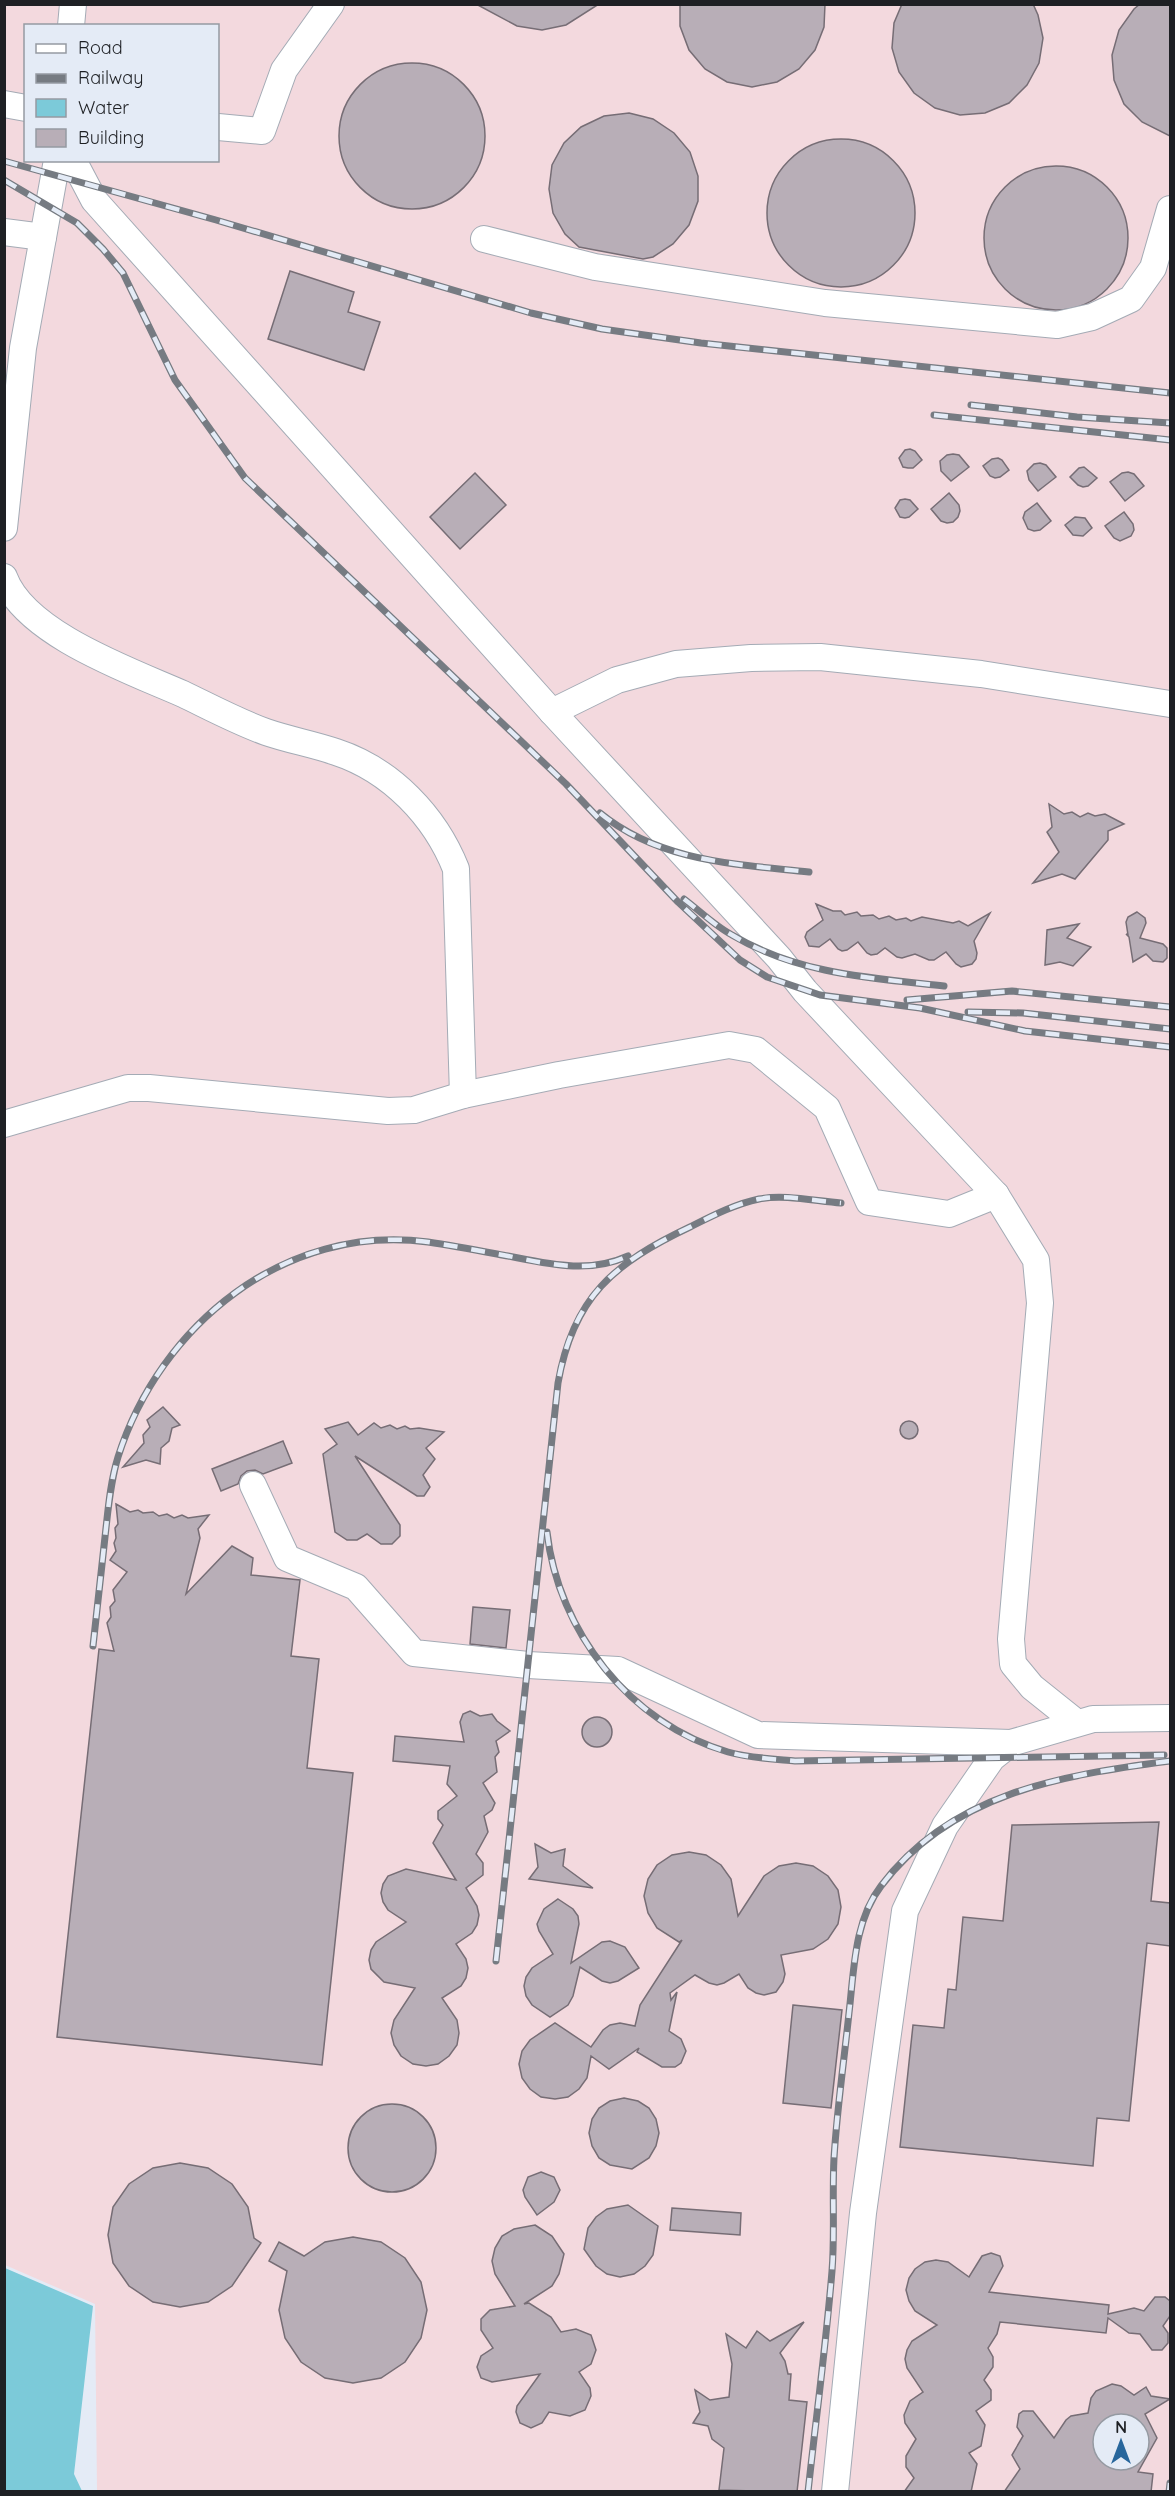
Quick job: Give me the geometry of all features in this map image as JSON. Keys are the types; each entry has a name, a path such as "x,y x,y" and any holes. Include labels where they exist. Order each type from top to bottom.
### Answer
{"street":[{"path":"71,24 73,4"},
{"path":"219,127 262,131 284,70 331,4"},
{"path":"4,104 24,108"},
{"path":"4,528 14,345 43,237 57,162"},
{"path":"74,162 94,200 552,712 764,941 805,991 996,1195 1036,1260 1040,1304 1011,1639 1013,1665 1032,1687 1077,1723"},
{"path":"484,239 595,267 825,303 1057,325 1092,317 1131,298 1152,268 1170,209"},
{"path":"4,232 43,237"},
{"path":"4,577 14,596 32,614 73,644 265,732 339,752 371,768 412,799 445,843 456,869 463,1095"},
{"path":"552,712 617,680 676,664 820,657 981,674 1170,704"},
{"path":"4,1124 128,1088 150,1088 388,1111 414,1110 463,1095 631,1061 729,1045 756,1050 827,1108 869,1202 950,1214 996,1195"},
{"path":"253,1485 287,1558 356,1587 414,1653 528,1665 618,1670 758,1735 1011,1743 1093,1719 1170,1718"},
{"path":"835,2492 863,2213 905,1911 945,1826 992,1758 1011,1743"}],"shaded area":[{"path":"5,5 1170,5 1170,2491 97,2491 95,2304 5,2265"}],"water":[{"path":"5,2268 93,2306 74,2474 82,2491 5,2491"}],"building":[{"path":"476,4 599,4 566,25 542,30 517,26"},
{"path":"680,4 825,4 824,27 815,50 799,69 777,82 752,87 727,82 705,69 689,50 680,26"},
{"path":"902,4 1033,4 1043,38 1039,63 1027,85 1009,103 985,113 960,115 935,108 914,93 899,72 892,48 894,23"},
{"path":"1140,4 1170,4 1170,136 1142,122 1124,104 1114,80 1112,55 1119,30"},
{"path":"412,63 426,64 440,69 453,75 464,84 473,95 479,108 484,122 484,150 479,164 473,177 464,188 453,197 440,203 426,208 412,209 398,208 384,203 371,197 360,188 351,177 345,164 340,150 339,136 340,122 345,108 351,95 360,84 371,75 384,69 398,64"},
{"path":"629,113 653,119 674,133 690,152 698,176 698,201 689,225 673,244 653,257 643,259 579,247 565,234 553,213 549,189 552,165 564,143 581,127 604,116"},
{"path":"841,139 855,140 869,145 882,151 893,161 903,172 909,185 914,199 914,227 909,241 903,254 893,265 882,275 869,281 855,286 841,287 827,286 813,281 800,275 789,265 779,254 773,241 768,227 767,213 768,199 773,185 779,172 789,161 800,151 813,145 827,140"},
{"path":"1056,166 1084,171 1107,187 1123,210 1128,238 1123,266 1107,289 1084,305 1056,310 1028,305 1005,289 989,266 984,238 989,210 1005,187 1028,171"},
{"path":"290,271 354,292 348,312 380,322 364,370 268,339"},
{"path":"905,450 915,451 922,460 913,468 903,467 899,458"},
{"path":"947,455 959,455 969,467 951,481 941,471 940,461"},
{"path":"998,458 1009,470 995,478 990,476 983,466 992,459"},
{"path":"1034,464 1046,465 1056,477 1038,491 1029,480 1027,471"},
{"path":"1084,467 1097,478 1088,486 1083,487 1070,477 1079,468"},
{"path":"475,473 506,505 460,549 430,517"},
{"path":"1122,473 1134,474 1144,486 1125,501 1110,482"},
{"path":"949,493 959,505 960,511 953,522 947,523 941,521 931,509"},
{"path":"900,500 910,500 918,509 905,518 900,517 895,508"},
{"path":"1037,503 1051,521 1040,530 1034,531 1028,529 1023,518 1025,512"},
{"path":"1124,512 1133,524 1134,530 1131,536 1120,541 1114,538 1105,526"},
{"path":"1075,517 1085,518 1092,528 1083,536 1073,535 1065,525"},
{"path":"1049,804 1064,814 1072,812 1080,817 1088,813 1095,816 1105,814 1124,824 1108,831 1108,840 1075,879 1062,874 1033,883 1059,852 1047,832 1052,827"},
{"path":"816,904 833,911 841,911 845,915 857,912 861,916 873,915 879,919 889,916 896,920 906,918 911,921 922,917 953,923 959,921 968,926 990,913 974,941 976,959 972,964 961,967 946,952 934,960 929,960 915,954 902,958 897,957 885,948 871,955 858,942 842,951 830,939 819,947 809,946 805,937 807,932 823,920"},
{"path":"1137,912 1145,918 1146,923 1140,938 1163,944 1167,948 1167,958 1163,962 1153,961 1146,954 1133,962 1129,937 1126,934 1128,935 1126,922 1128,917"},
{"path":"1079,924 1067,938 1091,947 1073,966 1060,962 1045,965 1047,930"},
{"path":"163,1407 180,1425 172,1428 169,1441 161,1448 160,1464 146,1460 123,1467 144,1443 143,1435 150,1427 147,1420"},
{"path":"909,1421 915,1424 918,1430 915,1436 909,1439 903,1436 900,1430 903,1424"},
{"path":"348,1422 358,1435 374,1423 381,1428 390,1425 397,1429 405,1426 410,1429 444,1432 426,1448 435,1459 423,1475 430,1487 424,1496 417,1496 355,1456 400,1525 400,1536 392,1544 381,1544 367,1534 357,1540 347,1540 335,1532 323,1454 337,1444 325,1429"},
{"path":"283,1441 292,1463 263,1474 255,1470 247,1471 241,1476 238,1484 221,1491 212,1469"},
{"path":"116,1504 130,1512 138,1510 143,1513 153,1512 159,1516 167,1514 174,1518 182,1515 188,1518 209,1515 198,1529 200,1538 186,1594 232,1546 253,1558 251,1575 300,1580 291,1656 319,1659 307,1768 353,1773 322,2065 57,2037 99,1649 114,1651 107,1623 111,1617 110,1607 115,1601 113,1590 127,1572 110,1560 116,1551 115,1528 118,1524"},
{"path":"473,1607 510,1610 506,1648 470,1644"},
{"path":"470,1711 480,1716 492,1714 510,1731 496,1741 499,1752 495,1757 497,1772 483,1783 495,1803 492,1810 484,1816 488,1832 476,1854 483,1863 483,1875 466,1888 477,1906 479,1915 477,1925 472,1933 456,1944 466,1959 468,1968 466,1978 461,1986 442,1998 457,2020 459,2033 457,2045 449,2056 438,2064 426,2066 413,2064 401,2056 394,2045 391,2033 394,2020 415,1988 384,1982 371,1969 369,1960 376,1942 406,1922 388,1910 383,1902 381,1893 388,1876 406,1869 456,1880 433,1843 443,1825 438,1819 438,1811 457,1796 447,1784 450,1766 393,1761 395,1736 464,1742 460,1722 463,1714"},
{"path":"597,1717 608,1721 612,1732 608,1743 597,1747 586,1743 582,1732 586,1721"},
{"path":"1159,1822 1151,1901 1170,1903 1170,1946 1147,1943 1129,2121 1097,2118 1093,2166 900,2147 913,2025 944,2028 948,1989 956,1990 963,1917 1003,1921 1012,1825"},
{"path":"535,1844 551,1853 565,1849 563,1866 593,1888 529,1879 538,1867"},
{"path":"689,1852 706,1855 721,1865 731,1879 738,1916 764,1876 779,1866 796,1863 813,1866 828,1876 838,1890 841,1907 838,1924 828,1939 813,1949 781,1955 785,1974 776,1992 764,1995 756,1993 748,1988 739,1974 717,1985 695,1975 670,1993 671,2000 677,1992 669,2031 681,2039 686,2051 681,2063 675,2067 662,2067 637,2052 639,2048 609,2069 591,2056 587,2078 579,2089 568,2097 555,2099 541,2097 530,2089 522,2078 519,2064 522,2051 530,2040 555,2023 591,2047 603,2030 610,2025 620,2023 635,2026 640,2005 682,1940 679,1942 657,1928 648,1913 644,1896 648,1879 657,1865 672,1855"},
{"path":"558,1899 573,1909 578,1916 579,1924 571,1963 602,1942 610,1941 625,1947 639,1968 618,1981 610,1983 602,1981 580,1967 573,1996 568,2005 550,2017 532,2005 526,1996 524,1986 526,1977 532,1968 553,1954 537,1924 544,1909"},
{"path":"793,2005 842,2010 831,2108 783,2103"},
{"path":"624,2098 638,2101 649,2108 656,2119 659,2133 656,2146 649,2158 632,2169 610,2165 599,2158 592,2146 589,2133 592,2119 599,2108 610,2101"},
{"path":"383,2104 401,2104 417,2111 429,2123 436,2139 436,2157 429,2173 417,2185 401,2192 383,2192 367,2185 355,2173 348,2157 348,2139 355,2123 367,2111"},
{"path":"180,2163 208,2168 232,2184 248,2207 254,2238 261,2243 232,2286 208,2302 180,2307 153,2302 129,2286 113,2263 108,2235 113,2207 129,2184 153,2168"},
{"path":"541,2172 554,2177 560,2190 554,2202 537,2215 523,2190 528,2177"},
{"path":"628,2205 658,2226 653,2255 645,2266 634,2274 620,2277 607,2274 596,2266 584,2249 588,2228 596,2217 607,2209"},
{"path":"672,2208 741,2213 740,2235 670,2230"},
{"path":"535,2225 552,2236 564,2254 559,2274 552,2286 524,2304 529,2303 551,2317 561,2332 576,2329 591,2335 596,2350 591,2364 579,2372 590,2388 591,2396 585,2410 570,2416 549,2412 542,2423 531,2428 520,2423 516,2412 517,2406 540,2374 492,2382 481,2378 477,2367 481,2356 493,2348 481,2330 481,2319 490,2310 515,2306 495,2274 492,2261 495,2248 502,2236 514,2229"},
{"path":"353,2237 381,2242 405,2258 421,2282 427,2310 421,2338 405,2362 381,2378 353,2383 325,2378 301,2362 285,2338 279,2310 287,2271 269,2261 279,2242 304,2256 325,2242"},
{"path":"991,2253 1000,2256 1003,2266 989,2292 1109,2305 1108,2314 1134,2308 1144,2311 1155,2297 1165,2297 1170,2301 1170,2316 1163,2326 1168,2333 1168,2343 1162,2350 1152,2350 1140,2334 1129,2333 1108,2318 1106,2333 1000,2322 997,2334 988,2348 993,2357 993,2367 984,2380 991,2390 991,2400 976,2411 985,2425 981,2446 969,2453 977,2464 971,2492 904,2492 914,2478 906,2467 906,2456 916,2439 905,2423 904,2415 910,2401 923,2392 907,2368 905,2359 912,2341 937,2325 915,2311 909,2301 906,2290 909,2278 915,2269 925,2262 936,2260 948,2262 969,2277 982,2256"},
{"path":"804,2322 780,2353 785,2361 788,2374 791,2374 789,2400 807,2402 797,2492 719,2490 724,2448 712,2439 708,2426 693,2423 700,2412 695,2390 710,2400 729,2397 732,2364 726,2334 746,2348 757,2331 770,2341"},
{"path":"1112,2384 1121,2386 1134,2395 1146,2387 1151,2396 1170,2399 1148,2412 1091,2412 1091,2472 1153,2474 1151,2492 1004,2492 1020,2469 1012,2455 1023,2436 1017,2427 1019,2414 1023,2411 1033,2411 1054,2438 1071,2416 1088,2413 1091,2398 1096,2391"},
{"path":"1151,2426 1157,2438 1151,2449"}],"railway":[{"path":"4,161 216,220 531,313 602,329 701,343 1170,393"},
{"path":"4,180 77,223 123,273 175,380 245,478 566,784 678,902 740,960 767,977 820,995 920,1008 1025,1031 1170,1047"},
{"path":"971,405 1077,417 1170,423"},
{"path":"934,415 1170,440"},
{"path":"600,813 623,829 648,842 673,851 727,863 809,872"},
{"path":"684,899 726,931 757,948 783,958 862,977 944,986"},
{"path":"907,1000 1012,991 1170,1007"},
{"path":"968,1012 1023,1013 1170,1029"},
{"path":"496,1961 558,1383 574,1327 586,1305 601,1286 639,1254 715,1215 741,1204 769,1198 841,1203"},
{"path":"93,1646 110,1497 118,1457 138,1409 164,1365 197,1326 235,1293 278,1267 325,1249 375,1240 428,1242 569,1266 599,1265 628,1256"},
{"path":"547,1532 554,1569 566,1604 583,1638 605,1669 631,1696 660,1720 693,1739 728,1752 795,1761 1164,1755"},
{"path":"808,2492 832,2271 834,2158 854,1964 860,1930 872,1900 881,1886 909,1855 940,1829 975,1809 1011,1794 1050,1782 1089,1773 1170,1761"},
{"path":"1169,2492 1170,2483"}]}
